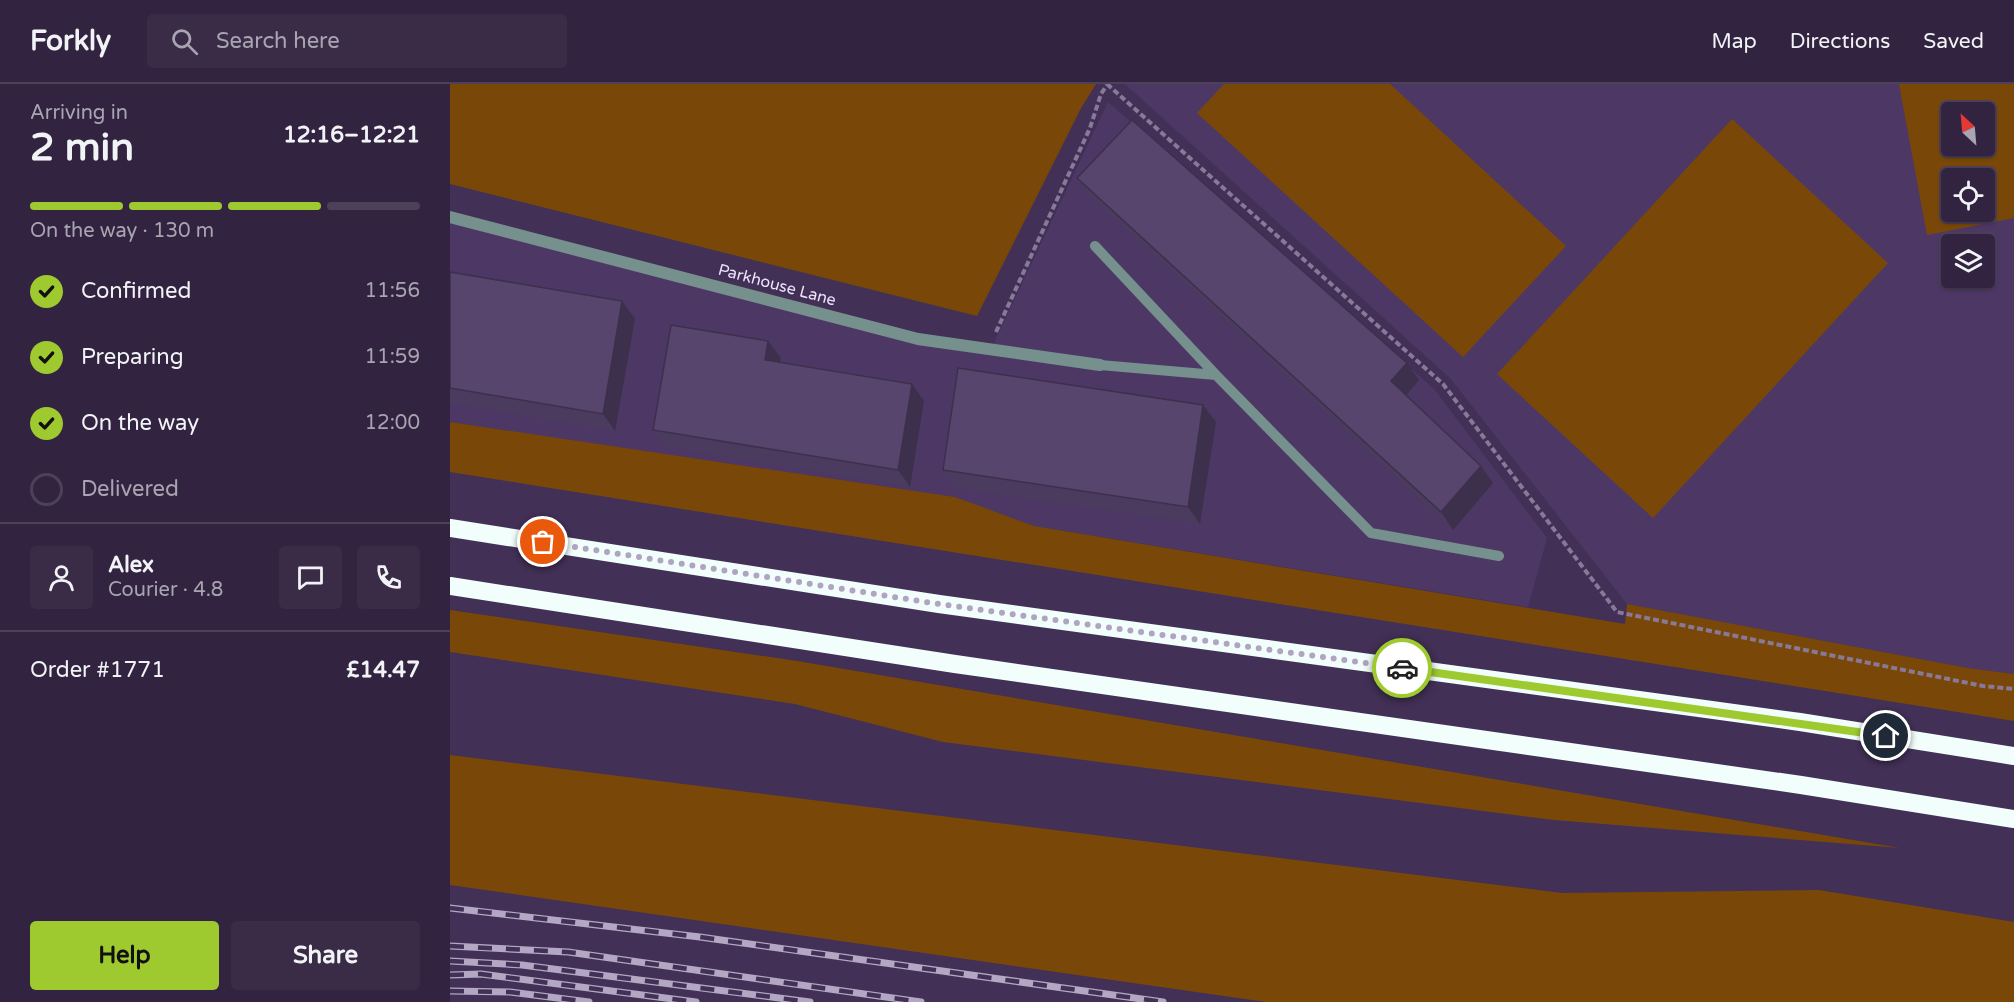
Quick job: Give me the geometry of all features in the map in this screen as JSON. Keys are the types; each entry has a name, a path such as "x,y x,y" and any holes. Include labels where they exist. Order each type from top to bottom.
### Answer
{"highway":[{"path":"450,528 939,604 1800,722 2014,756"},
{"path":"450,586 955,664 1801,785 2014,819"}],"street":[{"name":"Parkhouse Lane","path":"450,217 918,339 1100,365"}],"lane":[{"path":"1095,246 1216,375 1371,533 1499,556"},
{"path":"1100,365 1216,375"}],"path":[{"path":"987,350 1108,84 1443,384 1617,612 1983,686 2014,689"}],"shaded area":[{"path":"450,84 1096,84 1081,108 977,316 450,184"},
{"path":"1125,84 2014,84 2014,674 1968,668 1627,604 1451,379"},
{"path":"1224,84 1390,84 1566,246 1463,357 1197,113"},
{"path":"1899,84 2014,84 2014,218 1995,222 1995,168 1941,168 1941,222 1994,222 1927,235"},
{"path":"1108,102 1434,389 1547,538 1528,607 1034,526 954,497 450,422 450,215 990,351"},
{"path":"1732,119 1888,263 1653,518 1497,374"},
{"path":"450,422 955,497 1034,526 1625,624 1627,604 1968,668 2014,674 2014,721 450,472"},
{"path":"450,610 797,661 1900,848 1554,820 943,742 795,704 450,652"},
{"path":"450,755 1562,893 1819,890 2014,922 2014,1002 1266,1002 450,885"}],"building":[{"path":"1132,120 1407,363 1391,381 1481,466 1441,512 1077,178"},
{"path":"450,272 622,301 603,414 450,388"},
{"path":"671,325 768,341 765,360 912,384 898,470 653,430"},
{"path":"958,368 1203,405 1188,507 943,470"}],"railway":[{"path":"450,908 700,937 1163,1002"},
{"path":"450,946 568,952 921,1002"},
{"path":"450,961 522,965 810,1002"},
{"path":"450,975 481,974 696,1002"},
{"path":"450,991 510,992 589,1002"}],"way so far":[{"path":"543,542 939,604 1402,668"}],"route":[{"path":"1402,668 1886,736"}]}
